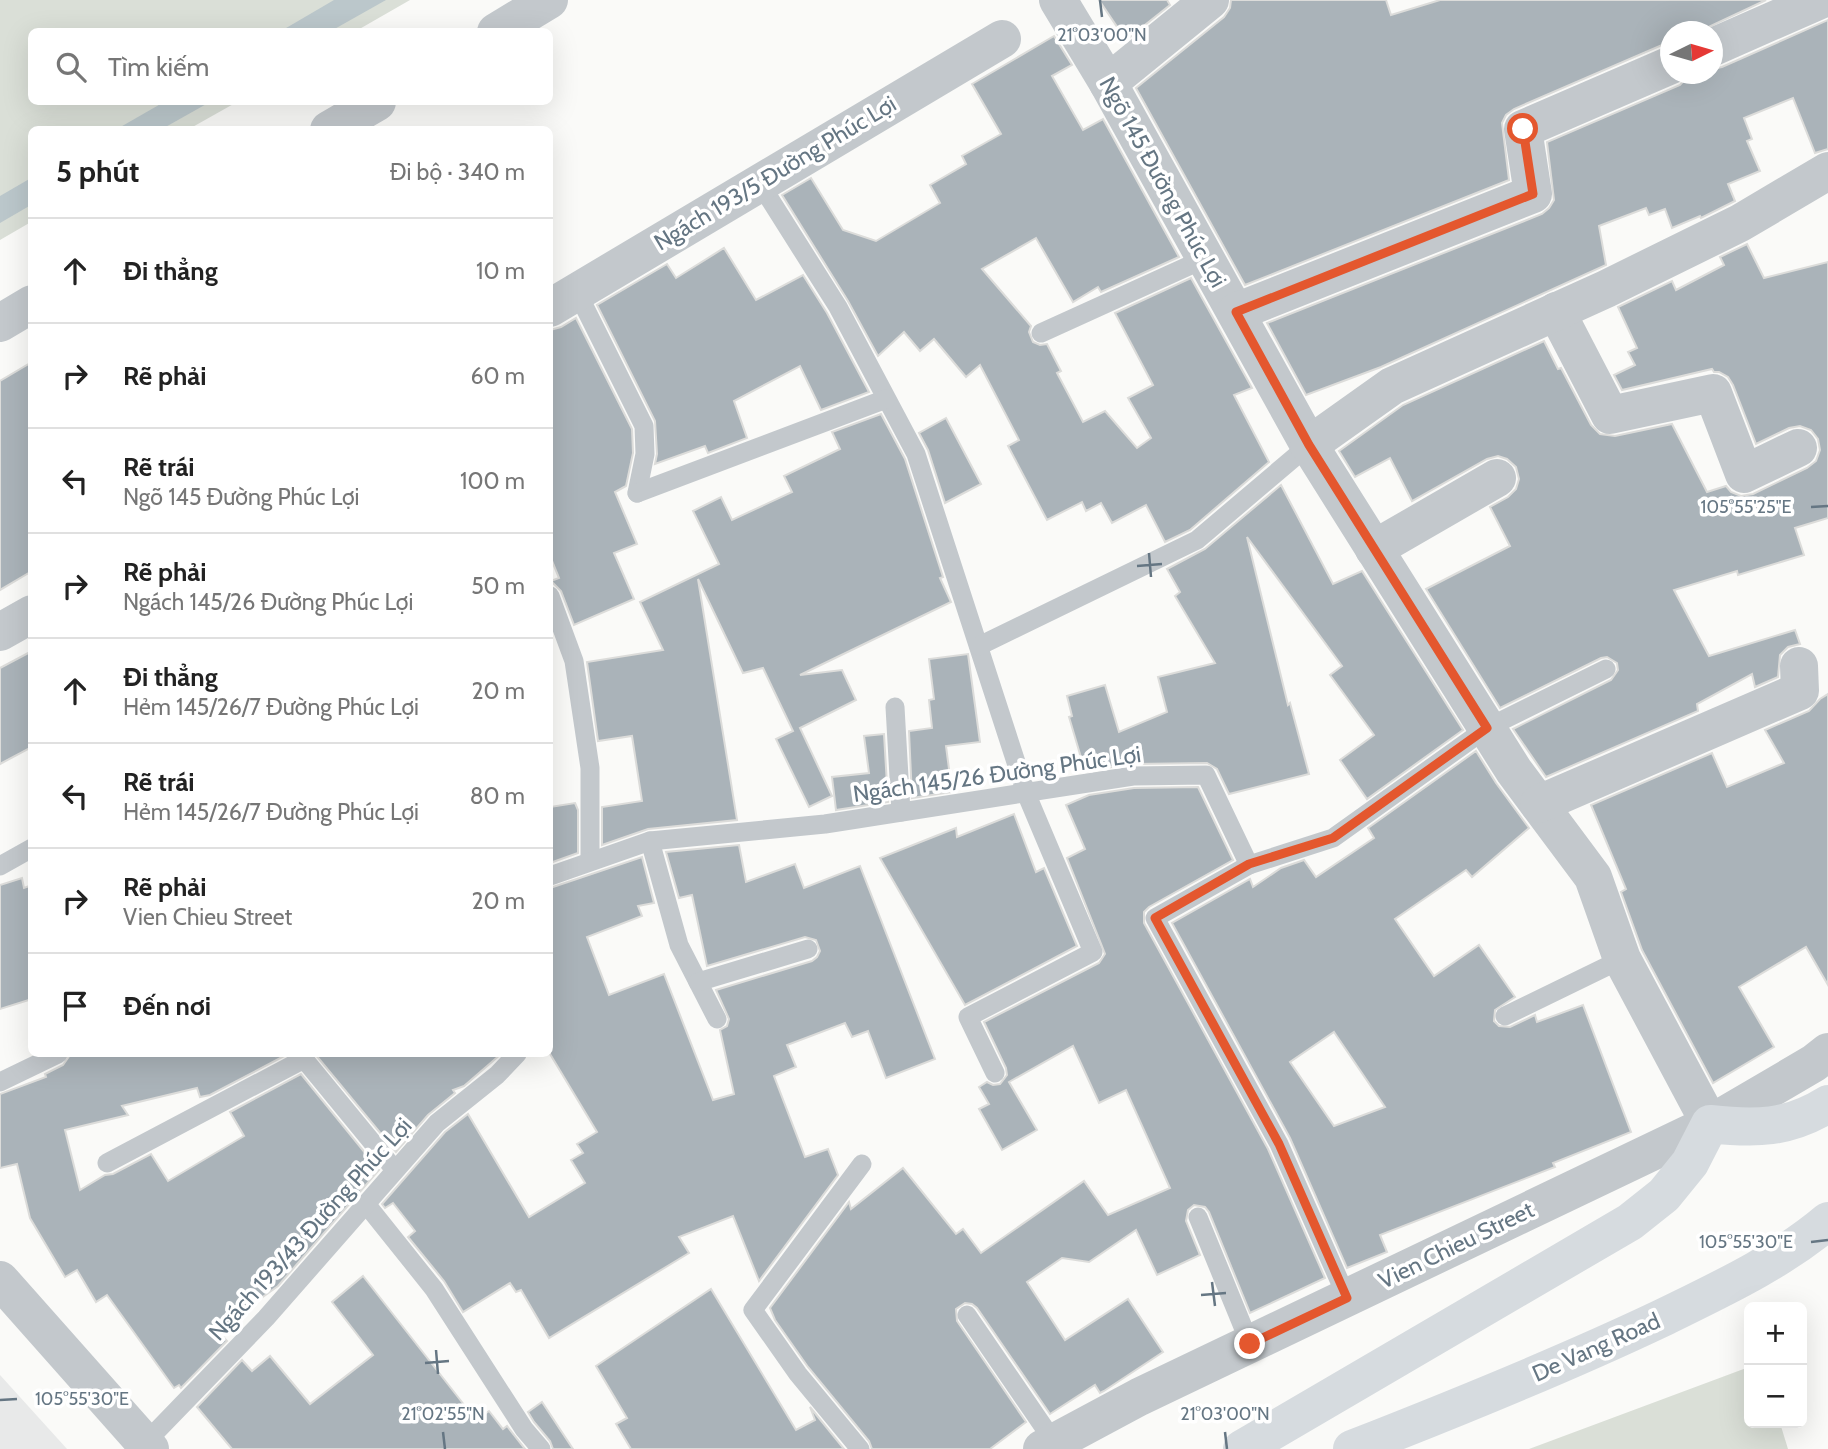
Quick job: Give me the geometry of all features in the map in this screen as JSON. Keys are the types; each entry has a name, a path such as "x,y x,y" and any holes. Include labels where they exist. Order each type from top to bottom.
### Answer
{"main road":[{"path":"1242,1449 1630,1222 1664,1195 1690,1163 1710,1124 1749,1128 1789,1123 1828,1104"},
{"name":"De Vang Road","path":"1352,1449 1581,1357 1718,1292 1774,1261 1828,1222"}],"street":[{"path":"503,28 549,0"},
{"name":"Ngõ 145 Đường Phúc Lợi","path":"1058,0 1108,83 1309,445 1514,771 1593,877 1622,959 1710,1124"},
{"path":"1108,83 1210,0"},
{"path":"1723,43 1820,0"},
{"name":"Ngách 193/5 Đường Phúc Lợi","path":"563,300 1002,39"},
{"path":"1236,312 1533,194 1523,129 1660,70"},
{"path":"336,126 371,105"},
{"path":"1309,445 1392,386 1556,312 1740,223 1828,171"},
{"path":"0,323 28,306"},
{"path":"1556,312 1610,415 1713,393 1744,474 1798,448"},
{"path":"1374,549 1497,478"},
{"path":"0,632 28,616"},
{"path":"1539,804 1800,691 1798,666"},
{"name":"Vien Chieu Street","path":"1048,1446 1139,1397 1710,1124 1828,1052"},
{"path":"0,1280 147,1446"}],"lane":[{"path":"759,182 838,307 916,454 1027,793 1093,952 968,1017 995,1073"},
{"path":"1041,333 1206,258"},
{"path":"563,300 644,426 645,454 638,493 886,399"},
{"path":"979,646 1196,540 1309,445"},
{"path":"553,604 574,661 590,768 590,861"},
{"path":"1347,1298 1279,1144 1155,918 1249,864 1333,838 1487,728 1605,669"},
{"path":"895,707 901,812"},
{"name":"Ngách 145/26 Đường Phúc Lợi","path":"553,875 650,841 825,824 1133,776 1206,775 1249,864"},
{"path":"650,841 679,945 717,1019"},
{"path":"0,866 28,850"},
{"path":"698,982 808,949"},
{"path":"1505,1016 1622,959"},
{"path":"0,1082 52,1057"},
{"name":"Ngách 193/43 Đường Phúc Lợi","path":"147,1446 266,1318 437,1123 497,1075 514,1057"},
{"path":"107,1163 304,1059 395,1170"},
{"path":"860,1449 798,1374 753,1310 862,1164"},
{"path":"366,1204 434,1289 524,1429 541,1449"},
{"path":"1198,1217 1250,1344"},
{"path":"967,1315 1048,1446"}],"shaded area":[{"path":"0,0 410,0 361,28 28,28 28,105 232,105 194,126 28,126 28,224 0,240"},
{"path":"334,0 386,0 336,28 286,28"},
{"path":"159,105 205,105 167,126 122,126"},
{"path":"28,180 28,207 0,223 0,196"},
{"path":"1744,1369 1744,1428 1782,1428 1788,1449 1529,1449"},
{"path":"0,1375 67,1449 0,1449"}],"building":[{"path":"1099,0 1167,0 1170,5 1126,40"},
{"path":"1231,0 1386,0 1391,15 1440,0 1766,0 1721,21 1660,21 1660,46 1514,109 1506,115 1502,123 1509,180 1245,285 1136,88 1224,17 1230,8"},
{"path":"1828,20 1828,149 1815,153 1793,98 1744,118 1752,139 1747,141 1760,171 1728,184 1735,201 1701,218 1700,216 1672,228 1665,209 1649,215 1646,208 1599,226 1606,265 1381,367 1306,395 1267,323 1542,214 1554,200 1547,142 1681,84 1723,84 1723,67"},
{"path":"1054,36 1072,65 1052,76 1083,130 1103,119 1179,257 1101,292 1098,287 1073,302 1036,238 982,269 1031,326 1029,332 1033,342 1047,344 1061,371 1057,373 1083,422 1105,411 1137,448 1151,438 1128,398 1153,385 1115,313 1191,278 1252,388 1234,395 1269,462 1190,530 1165,542 1146,505 1112,523 1101,503 1086,511 1082,502 1047,520 1008,446 1019,440 980,365 966,377 934,339 920,351 904,332 878,356 848,301 782,195 811,178 843,230 876,241 940,203 930,185 966,164 962,156 1001,134 972,84"},
{"path":"1747,244 1764,278 1828,262 1828,518 1795,528 1804,555 1738,575 1737,571 1674,590 1709,656 1795,630 1800,644 1788,647 1780,655 1778,677 1755,687 1752,674 1697,704 1698,711 1546,777 1513,729 1611,680 1618,670 1617,663 1607,657 1601,658 1500,708 1426,589 1510,546 1490,507 1516,489 1519,479 1516,467 1507,459 1498,456 1487,459 1412,501 1390,458 1355,477 1339,451 1403,405 1544,341 1591,425 1600,434 1615,436 1672,424 1707,492 1726,486 1731,492 1741,496 1753,494 1807,468 1816,461 1820,450 1818,439 1811,430 1800,426 1789,428 1756,444 1733,385 1728,377 1719,372 1712,369 1622,390 1614,375 1635,365 1628,352 1637,348 1618,307 1672,281 1676,290 1724,265 1720,257"},
{"path":"724,248 756,300 803,275 827,313 869,392 821,410 800,366 734,401 747,438 708,453 705,446 655,464 655,421 597,305 667,264 676,278"},
{"path":"576,318 632,429 633,453 626,486 615,492 637,544 614,553 634,599 574,625 561,591 553,583 553,580 559,578 553,563 553,329"},
{"path":"28,364 28,573 0,590 0,381"},
{"path":"881,414 905,459 943,577 940,578 951,602 800,675 842,670 856,700 800,728 832,796 809,807 776,739 793,731 763,668 743,673 698,579 737,820 648,829 602,845 602,807 642,801 632,736 598,741 587,662 663,650 640,602 719,564 693,511 721,497 732,520 792,492 784,476 840,449 832,432"},
{"path":"946,418 981,484 945,503 928,450 919,433"},
{"path":"1281,485 1333,584 1362,571 1463,730 1367,799 1340,760 1374,735 1330,675 1342,666 1247,537 1288,705 1290,703 1309,774 1229,794 1217,769 1207,763 1133,764 1085,771 1069,717 1072,716 1067,696 1105,685 1119,732 1167,712 1158,677 1215,663 1175,596 1180,592 1167,569 1205,549"},
{"path":"28,653 28,749 0,764 0,668"},
{"path":"968,654 980,742 946,746 952,792 912,798 909,731 932,728 929,700 934,699 929,659"},
{"path":"1828,694 1828,985 1806,947 1739,987 1774,1047 1713,1083 1642,950 1621,892 1626,889 1591,805 1712,753 1727,787 1784,763 1765,730 1809,711"},
{"path":"884,734 888,802 836,810 832,777 869,773 864,736"},
{"path":"1476,751 1529,828 1472,877 1466,870 1395,919 1434,976 1479,945 1515,997 1495,1010 1494,1021 1499,1026 1510,1027 1535,1015 1537,1022 1583,1005 1631,1132 1553,1163 1555,1167 1380,1235 1387,1252 1347,1268 1290,1138 1172,923 1250,879 1253,887 1281,868 1304,860 1316,877 1374,838 1368,828","holes":["1334,1032 1385,1107 1334,1126 1290,1062"]},
{"path":"1198,787 1233,860 1149,907 1144,912 1144,923 1268,1149 1325,1278 1250,1313 1209,1212 1205,1207 1194,1205 1188,1210 1186,1221 1200,1255 1157,1275 1136,1230 1089,1262 1062,1258 1027,1282 1065,1340 1128,1299 1163,1352 1104,1391 1100,1393 1095,1385 1050,1414 977,1308 965,1303 956,1309 957,1321 1026,1422 990,1449 872,1449 869,1441 808,1367 775,1320 770,1308 849,1202 851,1209 903,1168 956,1234 963,1229 981,1253 1084,1181 1108,1215 1170,1188 1126,1090 1099,1103 1073,1046 1009,1082 1037,1130 1002,1150 979,1109 989,1104 979,1087 987,1082 1000,1084 1007,1075 984,1022 1099,963 1105,954 1067,858 1085,849 1066,805 1089,795 1134,788"},
{"path":"575,803 578,810 578,853 553,862 553,807"},
{"path":"1014,814 1036,872 1044,868 1077,946 965,1005 880,858 956,828 957,837"},
{"path":"739,845 746,882 795,864 804,888 860,866 935,1059 886,1078 868,1031 852,1037 845,1023 787,1045 796,1067 774,1076 805,1157 828,1149 838,1175 759,1281 733,1216 679,1237 689,1253 549,1338 521,1290 516,1292 510,1283 463,1312 444,1281 408,1237 415,1231 393,1203 385,1208 382,1204 445,1132 468,1114 529,1217 585,1183 571,1160 583,1153 577,1144 597,1132 552,1057 553,887 642,857 654,903 638,906 642,916 587,937 609,995 664,974 713,1100 734,1094 720,1030 727,1026 729,1019 716,990 812,961 820,951 816,940 805,937 707,966 692,895 679,898 666,852"},
{"path":"22,878 24,888 28,886 28,1000 0,1009 0,885"},
{"path":"69,1057 282,1057 210,1095 200,1097 197,1088 122,1106 128,1115 65,1130 80,1190 151,1154 168,1181 244,1136 230,1112 301,1074 379,1170 278,1286 217,1330 227,1341 181,1388 179,1385 174,1388 107,1295 96,1302 77,1270 65,1277 30,1218 17,1164 0,1168 0,1094 46,1077 45,1074 63,1065"},
{"path":"317,1057 498,1057 464,1086 453,1090 455,1093 428,1115 396,1152"},
{"path":"363,1276 476,1420 489,1411 503,1429 507,1426 525,1449 232,1449 197,1407 242,1360 252,1371 270,1356 310,1404 373,1355 332,1302"},
{"path":"711,1289 796,1430 815,1420 810,1407 844,1449 631,1449 616,1424 627,1418 596,1366"},
{"path":"542,1402 573,1449 553,1449 550,1441 534,1422 528,1412"}],"route":[{"path":"1250,1344 1347,1298 1279,1144 1155,918 1249,864 1333,838 1487,728 1309,445 1236,312 1533,194 1523,129"}]}
